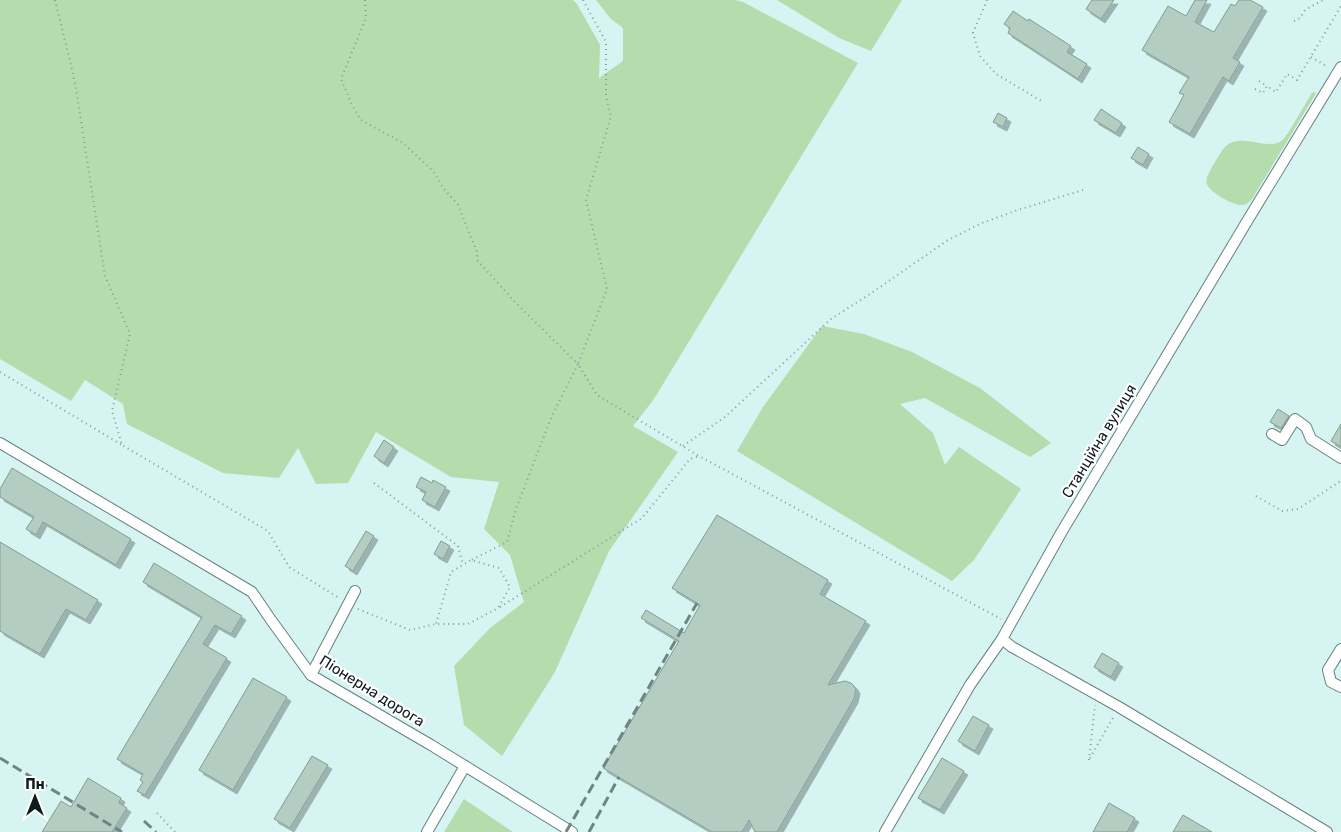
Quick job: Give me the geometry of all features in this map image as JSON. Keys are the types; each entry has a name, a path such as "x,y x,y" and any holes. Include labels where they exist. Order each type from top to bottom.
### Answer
{"street":[{"name":"Станційна вулиця","path":"885,832 970,684 1002,639 1061,533 1339,70"},
{"path":"1272,434 1282,440 1295,419 1306,427 1311,439 1341,458"},
{"name":"Піонерна дорога","path":"0,443 252,592 311,675 572,832"},
{"path":"311,675 355,591"},
{"path":"1002,639 1012,647 1120,708 1327,832"},
{"path":"1341,649 1328,670 1331,682 1341,688"},
{"path":"427,832 465,766"}],"path":[{"path":"55,0 75,82 105,276 130,334 112,411 122,445"},
{"path":"365,0 366,18 342,79 360,120 403,143 432,171 458,206 476,252 477,260 515,302 578,364 597,395 699,456 1011,624"},
{"path":"436,624 451,572 507,542 516,509 551,418 578,364 607,289 586,200 611,116 606,96 606,42 583,0"},
{"path":"987,0 973,33 980,56 996,74 1043,102"},
{"path":"1294,21 1300,18 1305,10 1323,0"},
{"path":"1259,81 1276,92 1287,74 1297,80 1341,6"},
{"path":"1311,57 1339,70"},
{"path":"1254,89 1263,93 1267,86"},
{"path":"683,446 725,417 831,319 948,240 982,223 1082,190"},
{"path":"0,372 268,531 289,567 348,604 410,630 436,624 468,624 498,608 642,518 690,459 699,456"},
{"path":"1256,496 1282,511 1298,509 1341,479"},
{"path":"374,483 458,546 463,565"},
{"path":"471,560 499,568 510,588 498,608"},
{"path":"1096,694 1089,760 1120,708"},
{"path":"157,813 175,832"}],"green space":[{"path":"0,0 573,0 600,45 599,78 623,61 623,28 610,18 596,0 735,0 743,2 858,63 654,399 633,426 678,452 609,551 555,672 502,756 464,725 454,666 490,628 524,602 510,555 484,529 499,482 451,477 376,432 348,483 316,484 298,448 279,478 223,473 127,424 123,404 85,380 71,401 0,359"},
{"path":"777,0 902,0 871,51 839,38"},
{"path":"1314,92 1316,93 1315,95 1250,201 1243,205 1238,205 1212,191 1207,183 1207,177 1225,147 1237,141 1264,144 1280,142 1288,133"},
{"path":"822,326 864,334 912,352 980,388 1051,443 1030,457 925,398 900,404 933,433 945,465 959,447 1021,489 974,560 952,581 737,451 763,407"},
{"path":"464,799 513,832 444,832"}],"building":[{"path":"1092,0 1114,0 1101,19 1086,9"},
{"path":"1195,0 1207,0 1195,22 1214,32 1231,4 1235,6 1239,0 1250,0 1263,7 1233,58 1240,62 1229,81 1223,77 1190,134 1169,122 1184,95 1179,93 1189,77 1142,50 1168,6 1186,16"},
{"path":"1013,11 1071,46 1067,52 1087,64 1078,79 1008,33 1010,28 1004,24"},
{"path":"1101,109 1122,123 1116,133 1094,120"},
{"path":"998,113 1007,118 1003,127 993,122"},
{"path":"1138,147 1149,154 1143,165 1131,158"},
{"path":"1278,409 1289,416 1281,428 1270,422"},
{"path":"1341,424 1341,447 1331,441"},
{"path":"384,440 394,447 384,463 374,456"},
{"path":"12,468 131,539 116,565 43,522 36,535 26,529 34,517 0,497 0,489"},
{"path":"421,477 432,483 433,480 446,487 435,507 422,500 426,492 416,487"},
{"path":"717,515 828,580 820,594 866,621 828,685 845,681 851,683 856,690 854,699 777,832 755,832 749,820 742,832 712,832 603,768 679,641 641,618 646,610 684,633 700,605 672,588"},
{"path":"366,531 374,536 353,571 345,566"},
{"path":"441,541 450,546 443,559 434,554"},
{"path":"0,542 98,600 86,620 66,609 40,654 0,631"},
{"path":"154,563 242,616 231,634 215,625 203,644 227,658 145,795 137,791 143,782 140,780 143,774 117,759 202,617 143,582"},
{"path":"1102,653 1119,663 1111,677 1094,667"},
{"path":"253,678 287,697 233,790 199,770"},
{"path":"973,716 989,725 975,751 958,741"},
{"path":"312,756 328,765 290,828 274,819"},
{"path":"942,758 964,771 940,810 918,798"},
{"path":"88,778 121,798 119,803 127,808 112,832 42,832 61,801 71,807"},
{"path":"1109,803 1135,818 1127,832 1093,832"},
{"path":"1183,815 1212,832 1173,832"}],"railway":[{"path":"566,832 697,603"},
{"path":"0,758 122,832"},
{"path":"589,832 619,777"},
{"path":"144,821 156,832"}]}
